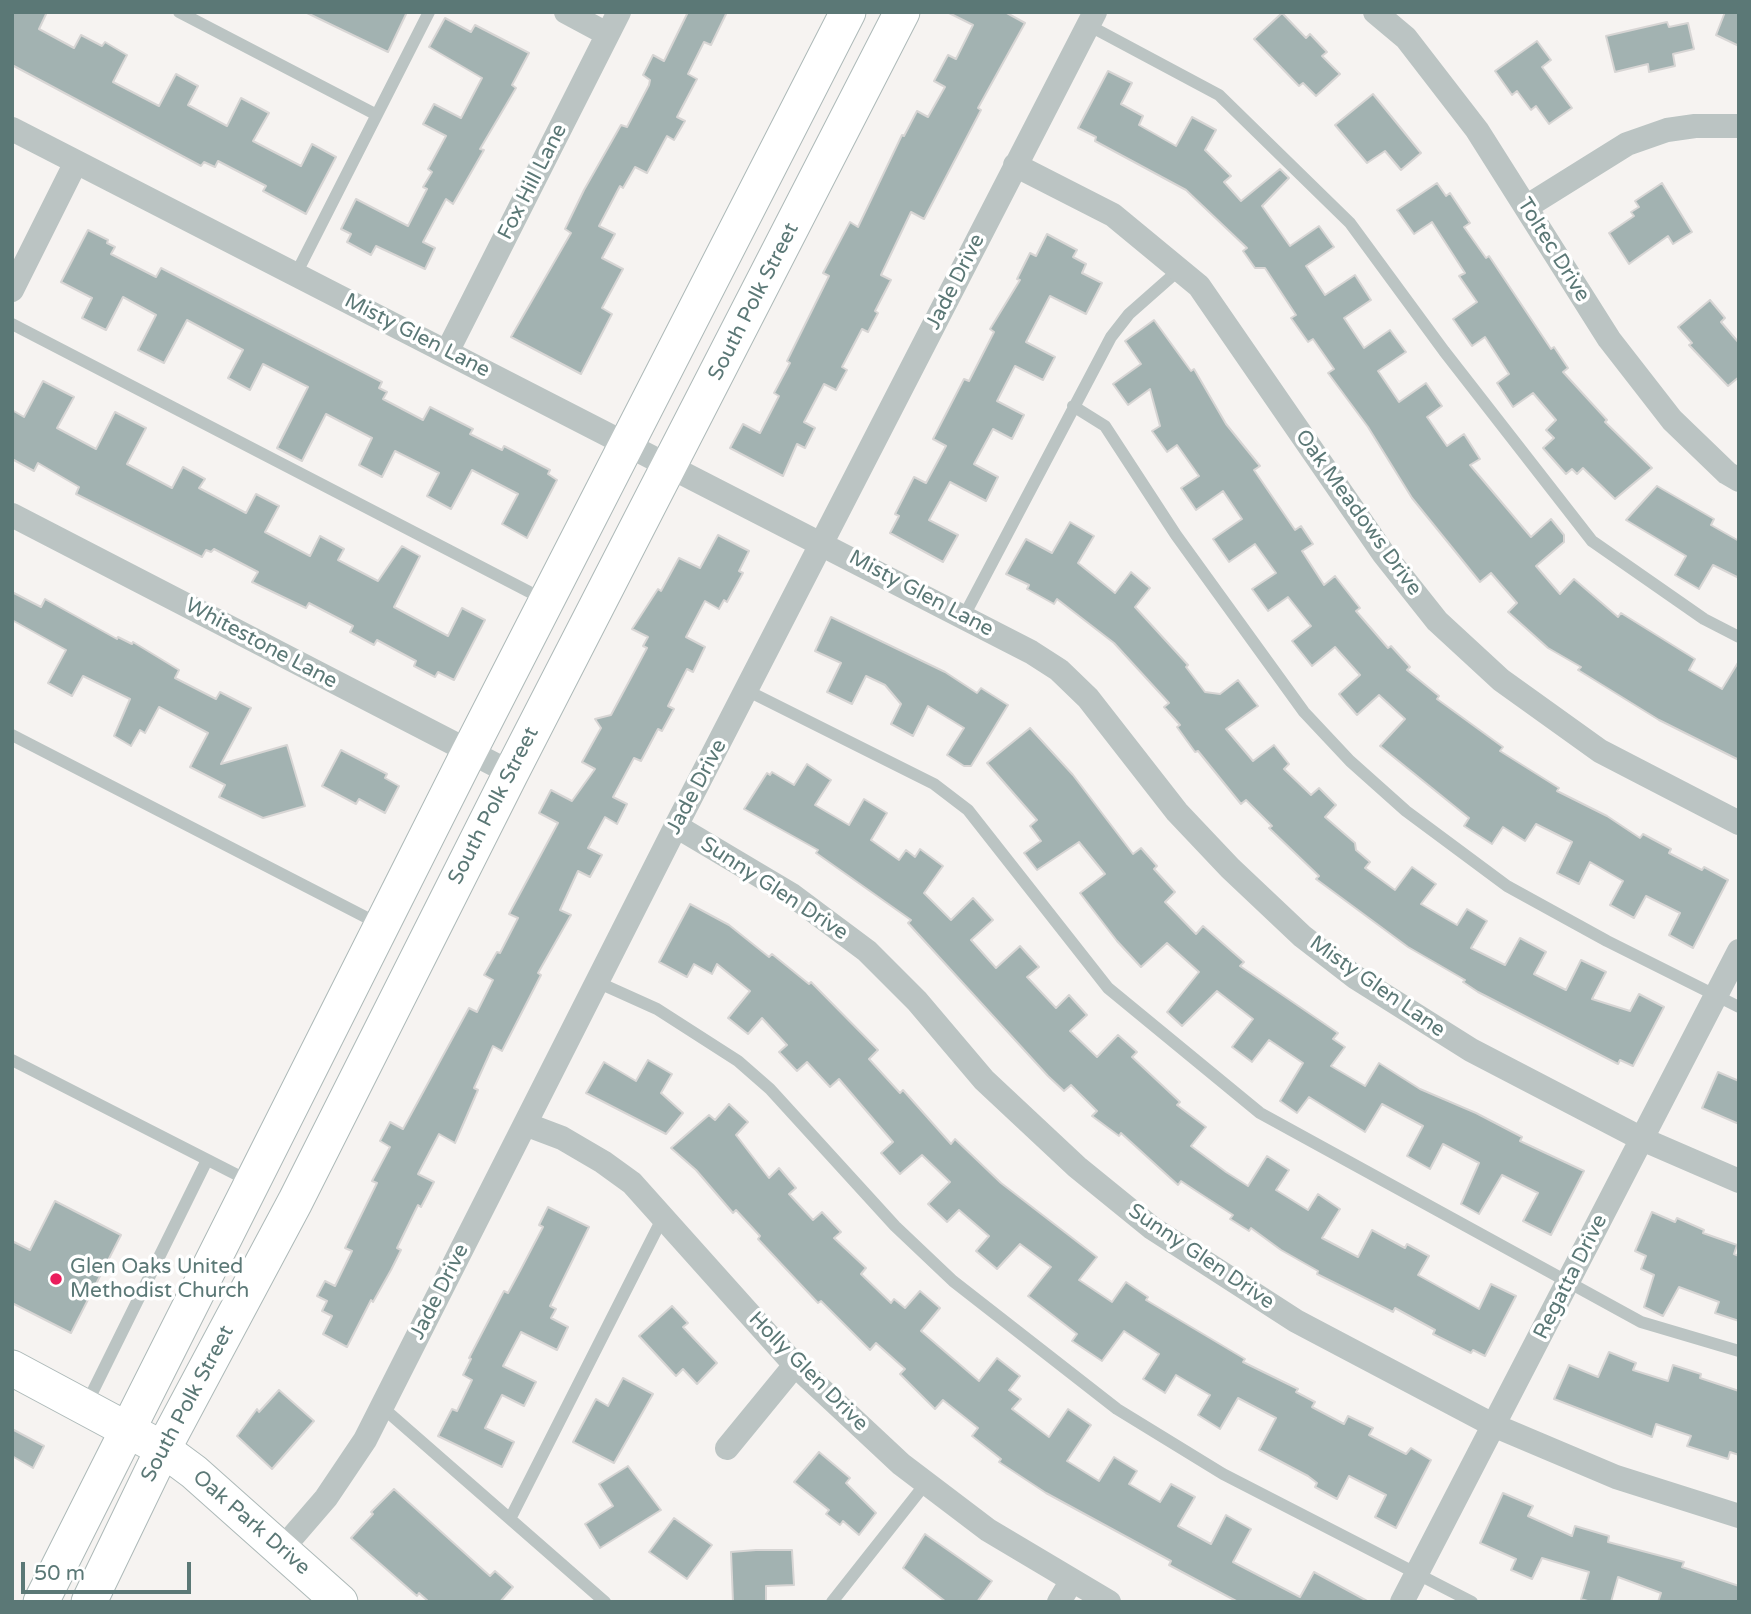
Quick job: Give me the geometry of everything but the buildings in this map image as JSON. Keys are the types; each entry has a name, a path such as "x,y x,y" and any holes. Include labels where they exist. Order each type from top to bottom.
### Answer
{"main road":[{"name":"South Polk Street","path":"41,1602 469,752 848,12"},
{"name":"South Polk Street","path":"89,1602 163,1450 295,1202 511,773 902,12"},
{"path":"253,1182 295,1202"},
{"name":"Oak Park Drive","path":"12,1368 128,1429 194,1472 340,1602"}],"street":[{"path":"566,12 613,23"},
{"name":"Toltec Drive","path":"1375,12 1406,38 1441,81 1625,359 1672,419 1727,473 1739,480"},
{"name":"Jade Drive","path":"282,1549 326,1498 366,1440 676,826 748,691 1092,18"},
{"name":"Fox Hill Lane","path":"447,352 613,23"},
{"path":"1526,207 1627,144 1667,130 1695,125 1739,126"},
{"name":"Misty Glen Lane","path":"12,130 824,543 964,616 1059,670 1088,698 1177,812 1230,868 1302,936 1355,977 1471,1050 1642,1139 1739,1181"},
{"path":"12,290 76,162"},
{"name":"Oak Meadows Drive","path":"1015,165 1113,215 1199,286 1384,554 1437,621 1501,680 1558,723 1643,775 1739,822"},
{"name":"Whitestone Lane","path":"12,515 511,773"},
{"name":"Sunny Glen Drive","path":"676,826 792,895 867,951 917,1001 984,1080 1077,1167 1152,1228 1296,1321 1493,1425 1616,1477 1739,1516"},
{"name":"Regatta Drive","path":"1402,1602 1739,951"},
{"name":"Holly Glen Drive","path":"525,1124 562,1138 632,1183 794,1365 926,1483 988,1530 1109,1602"},
{"path":"727,1448 794,1365"},
{"path":"1059,1602 1072,1580"}],"lane":[{"path":"179,12 375,114"},
{"path":"296,274 429,12"},
{"path":"1092,18 1219,95 1350,223 1444,351 1592,541 1704,619 1739,637"},
{"path":"964,616 1111,337 1129,314 1180,269"},
{"path":"12,324 547,601"},
{"path":"1073,406 1105,426 1176,535 1268,663 1304,712 1350,761 1406,811 1507,886 1607,941 1739,1007"},
{"path":"748,691 934,784 968,810 1108,988 1260,1114 1640,1322 1739,1351"},
{"path":"12,735 382,925"},
{"path":"597,982 657,1009 738,1060 770,1089 895,1226 953,1281 1117,1409 1223,1474 1472,1602"},
{"path":"12,1060 253,1182"},
{"path":"85,1407 207,1160"},
{"path":"511,1517 663,1217"},
{"path":"382,1407 511,1517 605,1602"},
{"path":"832,1602 926,1483"}],"place":[{"name":"Glen Oaks United Methodist Church","path":"56,1279"}]}
